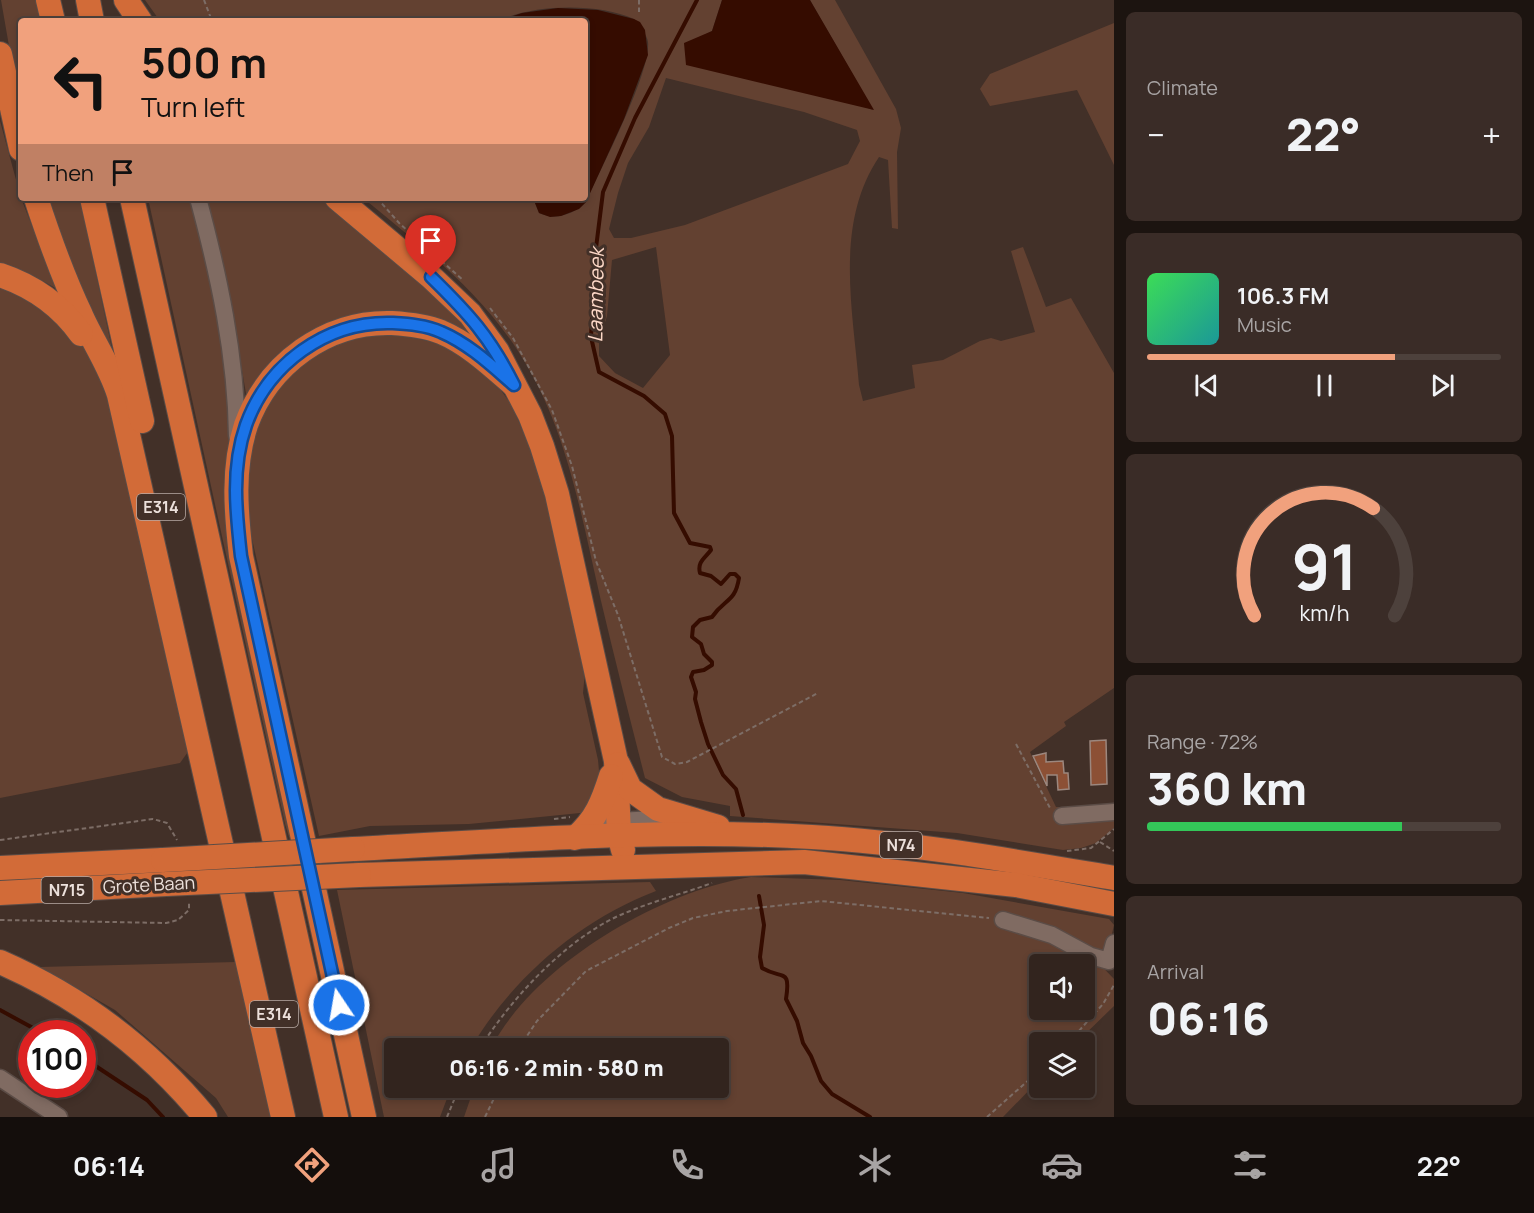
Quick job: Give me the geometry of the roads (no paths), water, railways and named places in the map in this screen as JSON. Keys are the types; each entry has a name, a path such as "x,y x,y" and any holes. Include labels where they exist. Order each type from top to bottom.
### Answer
{"highway":[{"path":"48,0 52,18"},
{"path":"88,0 91,18"},
{"path":"0,54 18,135"},
{"name":"E314","path":"37,201 54,255 81,316 114,379 123,412 283,1117"},
{"name":"E314","path":"93,201 297,1117"},
{"name":"E314","path":"133,201 336,1117"},
{"path":"341,201 431,277 470,314 497,351 530,415 557,494 616,761 625,828 627,867"},
{"name":"E314","path":"0,275 32,288 70,320 89,347 123,412"},
{"path":"364,1117 241,556 235,506 237,464 245,427 255,402 269,381 302,350 328,335 355,326 403,324 439,331 466,345 514,385"},
{"path":"616,761 630,789 658,809 686,818"},
{"path":"575,837 592,822 603,802 616,761"},
{"path":"625,828 630,789"},
{"name":"N74","path":"686,818 743,835"},
{"name":"N74","path":"257,854 575,837 625,828 813,837 952,850 1114,878"},
{"name":"Grote Baan","path":"0,868 257,854"},
{"name":"N74","path":"262,880 359,874 804,862 1016,885 1114,903"},
{"name":"Grote Baan","path":"0,893 262,880"},
{"path":"0,962 44,983 122,1034 170,1077 205,1117"}],"street":[{"path":"199,201 218,276 229,340 237,408 237,464"},
{"path":"1062,816 1114,813"},
{"name":"N74","path":"625,828 686,818"},
{"path":"1003,920 1052,935 1091,956 1109,961 1114,943"},
{"path":"0,1078 59,1117"}],"waterway":[{"name":"Laambeek","path":"697,0 635,118 603,192 595,256 591,337 599,372 644,396 665,414 672,436 674,513 690,543 710,547 711,550 701,563 700,573 711,576 721,584 730,574 735,574 739,578 732,596 712,617 700,620 693,627 692,637 701,644 704,654 712,665 704,670 693,672 691,677 708,744 723,775 736,789 743,815"},
{"name":"Laambeek","path":"759,896 764,925 760,957 762,968 786,978 786,999 821,1081 832,1094 870,1117"},
{"path":"0,1010 18,1020"},
{"path":"96,1066 147,1100 163,1117"}]}
